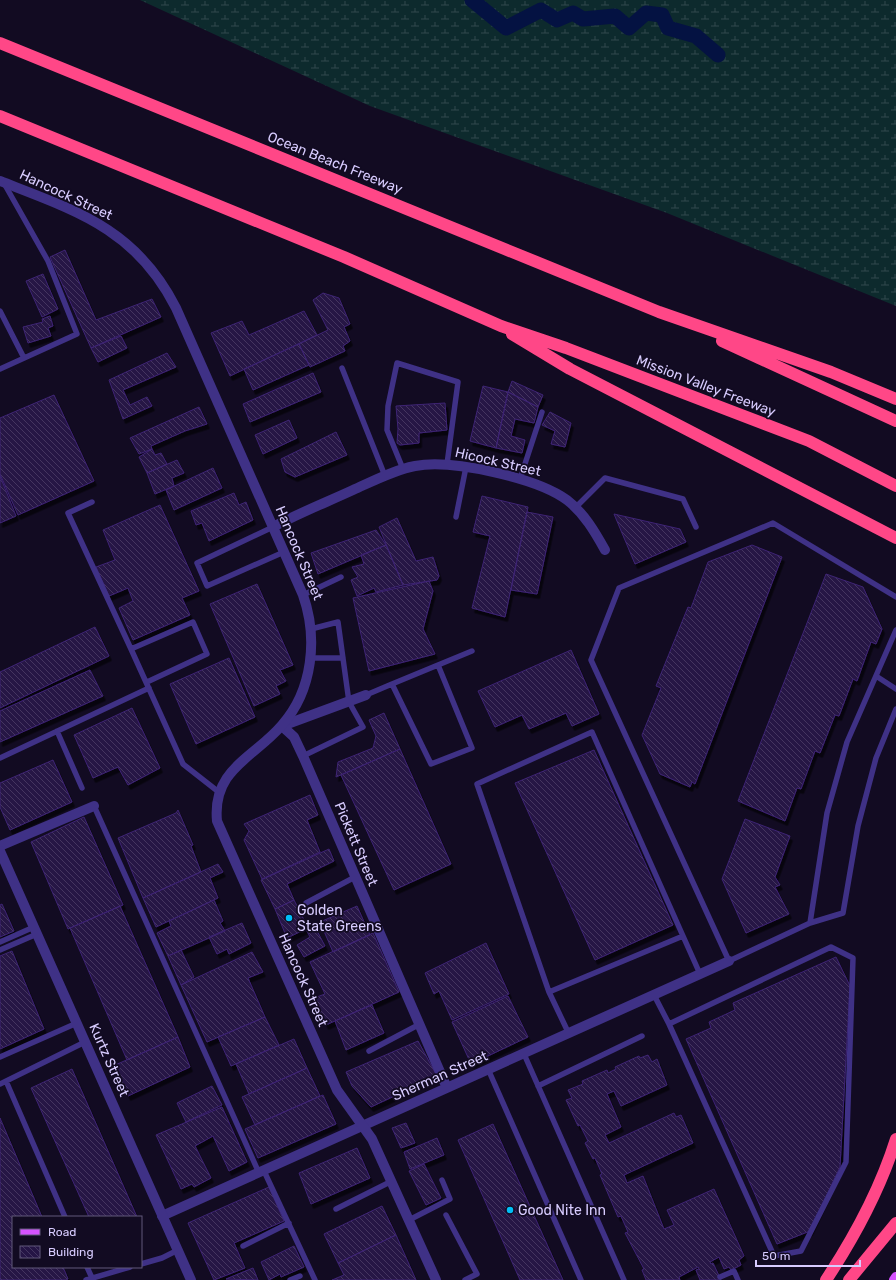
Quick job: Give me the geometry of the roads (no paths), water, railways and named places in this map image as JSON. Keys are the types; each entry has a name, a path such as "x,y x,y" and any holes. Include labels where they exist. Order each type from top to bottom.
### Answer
{"highway":[{"name":"Ocean Beach Freeway","path":"0,43 659,312"},
{"path":"0,116 344,257 501,326 528,345 570,369 896,538"},
{"path":"659,312 831,372 896,399"},
{"path":"659,312 814,384 896,420"},
{"name":"Mission Valley Freeway","path":"501,326 566,348 809,441 896,486"},
{"path":"826,1280 867,1211 883,1178 896,1139"},
{"path":"849,1280 896,1223"}],"street":[{"name":"Hancock Street","path":"2,182 76,212 105,227 129,245 153,270 166,288 176,308 303,595 309,612 311,629 311,658 305,683 297,703 282,726 235,767 224,782 220,793 217,813 221,831 338,1090 372,1139 436,1280"},
{"name":"Hicock Street","path":"273,526 403,469 427,464 447,464 520,479 549,489 576,508 588,522 605,550"},
{"path":"282,726 366,695"},
{"name":"Pickett Street","path":"282,726 294,737 303,756 447,1088"},
{"path":"0,851 94,806"},
{"name":"Kurtz Street","path":"0,851 162,1216 192,1280"},
{"name":"Sherman Street","path":"162,1216 262,1172 362,1125 570,1034 654,994 729,961"}],"lane":[{"path":"0,369 76,334 48,261 2,182"},
{"path":"0,311 24,358"},
{"path":"403,469 387,430 388,406 397,363 458,382 447,464"},
{"path":"342,368 385,476"},
{"path":"520,479 542,412"},
{"path":"456,517 466,467"},
{"path":"576,508 605,478 683,499 696,527"},
{"path":"92,502 68,513 183,764 220,793"},
{"path":"896,597 773,523 619,588 591,660 729,961 810,923 843,913 858,826 876,758 896,709"},
{"path":"273,526 197,563 207,586 284,552"},
{"path":"303,595 341,577"},
{"path":"0,758 58,731 207,654 193,622 131,649"},
{"path":"303,756 363,727 349,702 338,622 311,629"},
{"path":"810,923 827,813 848,742 896,630"},
{"path":"366,695 472,651"},
{"path":"311,658 343,658"},
{"path":"392,684 431,764 472,748 438,665"},
{"path":"876,676 896,689"},
{"path":"58,731 82,788"},
{"path":"570,1034 550,992 477,784 592,732 700,974"},
{"path":"94,806 262,1172 289,1223 315,1280"},
{"path":"306,903 355,877"},
{"path":"0,942 35,930"},
{"path":"0,950 35,930"},
{"path":"550,992 683,936"},
{"path":"654,994 774,1256 801,1251 846,1162 853,958 832,947 669,1024"},
{"path":"0,1057 77,1023"},
{"path":"369,1051 420,1024"},
{"path":"538,1086 642,1036"},
{"path":"65,1216 3,1082 86,1042"},
{"path":"524,1054 624,1280"},
{"path":"488,1069 581,1280"},
{"path":"409,1220 450,1199 442,1180"},
{"path":"336,1209 392,1181"},
{"path":"446,1215 477,1274 465,1280"},
{"path":"243,1246 289,1223"},
{"path":"142,1264 162,1258 178,1250"},
{"path":"87,1268 89,1279 127,1268"},
{"path":"720,1278 734,1272 738,1280"},
{"path":"290,1280 300,1276"}],"waterway":[{"path":"472,0 506,28 541,10 557,20 573,13 583,19 615,16 629,28 646,13 662,15 668,28 696,36 718,55"}],"place":[{"name":"Golden State Greens","path":"289,918"},
{"name":"Good Nite Inn","path":"510,1210"}]}
